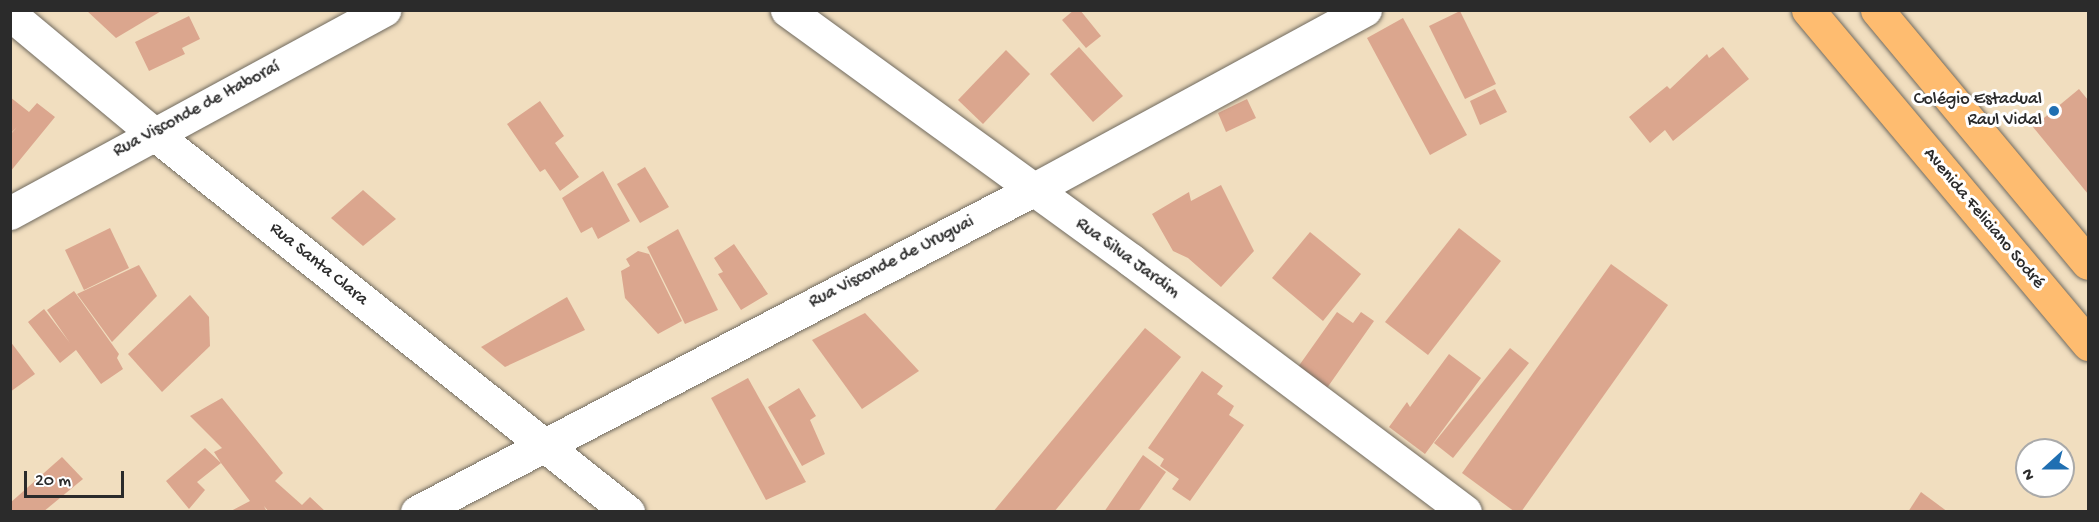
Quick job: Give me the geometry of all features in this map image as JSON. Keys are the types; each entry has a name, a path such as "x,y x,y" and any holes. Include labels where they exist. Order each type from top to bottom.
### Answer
{"main road":[{"name":"Avenida Feliciano Sodré","path":"1808,10 2088,344"},
{"path":"1877,10 2088,263"}],"street":[{"name":"Rua Visconde de Itaboraí","path":"10,213 153,133 384,10"},
{"name":"Rua Silva Jardim","path":"787,10 1031,191 1131,260 1465,512"},
{"name":"Rua Visconde de Uruguai","path":"417,512 542,444 1031,191 1365,10"},
{"name":"Rua Santa Clara","path":"10,14 153,133 628,512"}],"building":[{"path":"86,10 163,10 116,38"},
{"path":"1074,10 1080,10 1101,36 1086,48 1062,20"},
{"path":"1460,11 1496,84 1465,99 1429,26"},
{"path":"189,16 200,39 182,48 185,54 149,71 135,42"},
{"path":"1403,18 1467,135 1430,155 1367,38"},
{"path":"1079,47 1123,96 1093,122 1050,74"},
{"path":"1723,47 1749,79 1673,141 1665,130 1650,143 1629,117 1667,86 1670,89 1707,54 1709,58"},
{"path":"1006,50 1030,74 983,124 958,100"},
{"path":"1495,89 1507,112 1480,125 1470,101"},
{"path":"2079,89 2088,100 2088,194 2033,127"},
{"path":"10,97 29,112 37,103 55,117 10,172 10,135 17,127 10,134"},
{"path":"1247,99 1256,118 1226,132 1218,113"},
{"path":"540,101 564,136 555,143 579,177 560,191 545,169 540,172 507,124"},
{"path":"645,167 669,207 640,223 617,184"},
{"path":"603,171 630,221 598,239 592,227 581,233 562,198"},
{"path":"1221,185 1254,251 1221,287 1188,258 1173,251 1152,214 1189,192 1191,201"},
{"path":"363,190 396,219 363,246 331,218"},
{"path":"110,228 129,268 84,290 65,250"},
{"path":"1459,228 1501,261 1428,355 1385,322"},
{"path":"678,229 718,310 685,324 647,247"},
{"path":"1310,232 1361,274 1323,321 1272,278"},
{"path":"734,244 768,294 741,310 718,274 723,272 714,258"},
{"path":"638,251 649,254 682,321 658,334 625,298 621,271 630,266 626,259"},
{"path":"1611,264 1668,305 1521,512 1515,512 1462,473"},
{"path":"139,265 157,296 112,342 77,294"},
{"path":"74,291 119,354 117,358 123,369 101,384 76,350 60,363 28,322 44,309 70,343 47,310"},
{"path":"190,295 209,317 210,346 162,392 128,354"},
{"path":"567,297 585,330 505,367 481,347"},
{"path":"1337,312 1353,323 1361,312 1374,321 1327,388 1298,367"},
{"path":"865,313 919,371 862,409 812,340"},
{"path":"1145,328 1181,357 1054,512 993,512"},
{"path":"10,341 35,374 10,392"},
{"path":"1510,348 1529,363 1453,458 1434,443"},
{"path":"1449,354 1481,378 1425,454 1389,427 1407,402 1410,407"},
{"path":"1202,371 1223,386 1217,394 1234,406 1229,415 1244,425 1190,501 1172,489 1179,479 1160,466 1164,459 1148,448"},
{"path":"748,378 806,482 766,500 711,398"},
{"path":"799,388 816,416 810,420 825,454 802,466 768,407"},
{"path":"222,398 283,473 275,481 302,505 310,497 326,512 269,512 264,506 267,512 229,512 250,501 214,452 222,448 190,416"},
{"path":"205,448 221,463 197,482 205,490 189,509 166,481"},
{"path":"1143,455 1166,472 1138,512 1104,512"},
{"path":"62,457 83,479 43,512 10,512 10,503"},
{"path":"1921,492 1948,512 1908,512"}],"place":[{"name":"Colégio Estadual Raul Vidal","path":"2054,111"}]}
